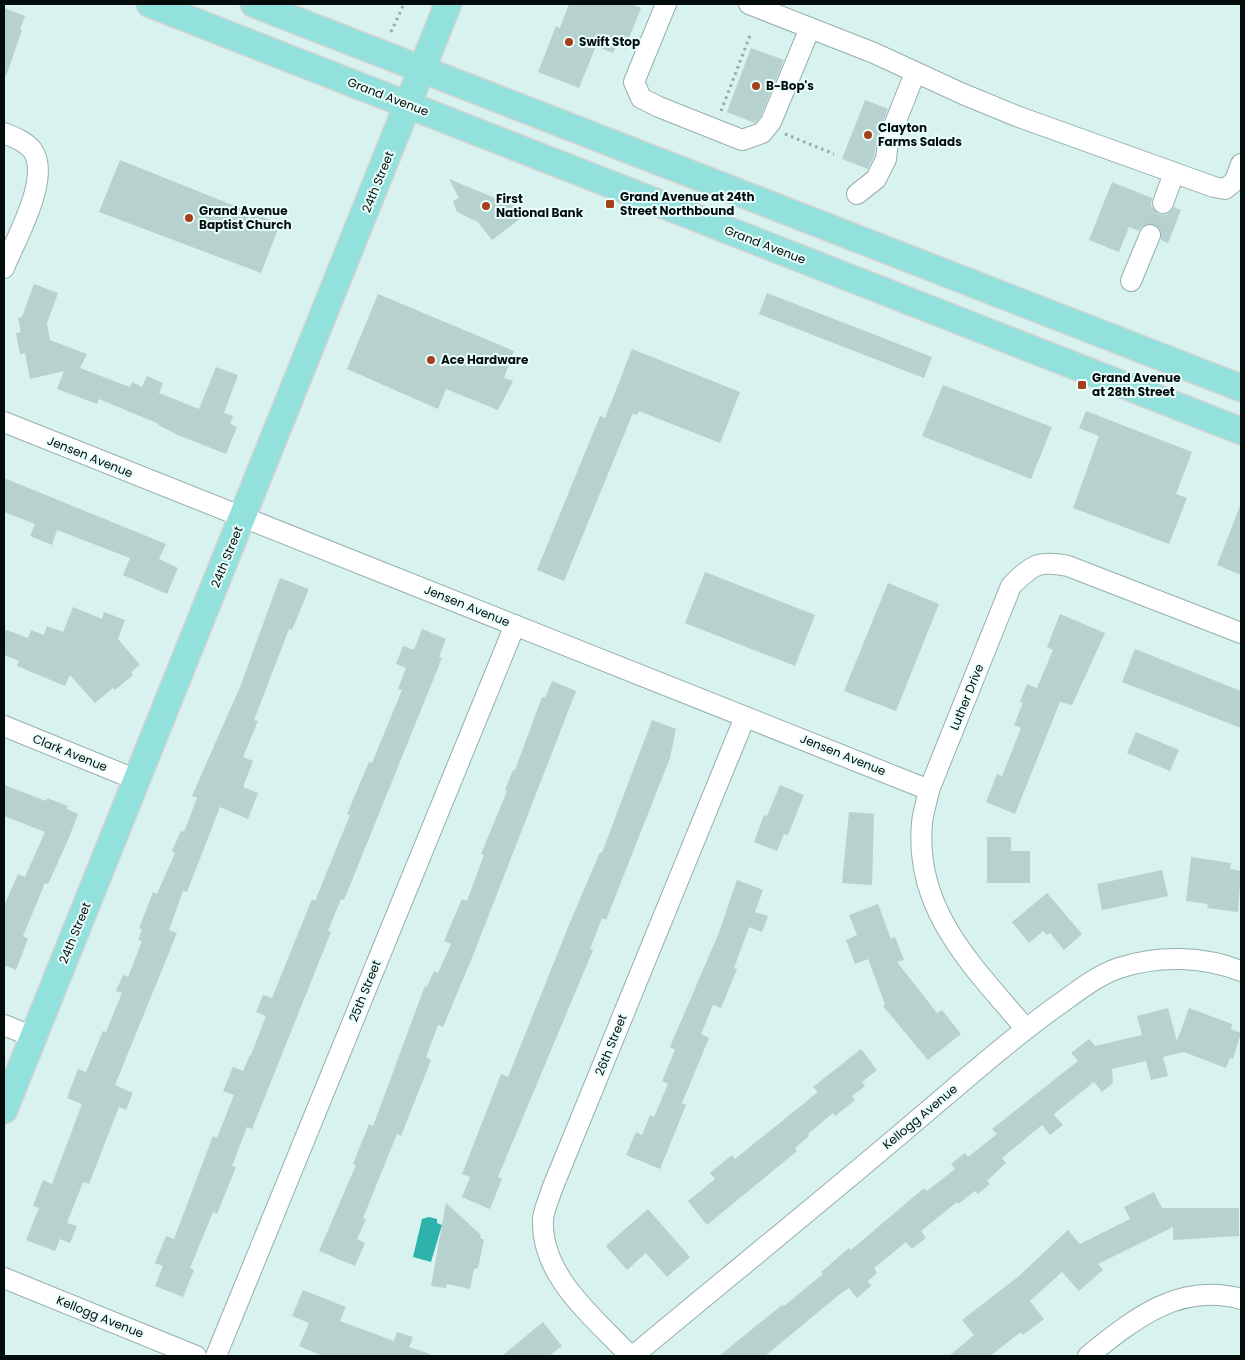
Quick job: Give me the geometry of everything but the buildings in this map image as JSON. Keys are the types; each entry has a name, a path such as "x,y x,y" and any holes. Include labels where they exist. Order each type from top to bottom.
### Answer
{"main road":[{"name":"Grand Avenue","path":"150,4 1241,431"},
{"path":"254,4 1241,388"},
{"name":"24th Street","path":"4,1110 448,4"}],"street":[{"path":"666,4 634,82 642,98 714,130 742,140 763,131 771,122 810,28"},
{"path":"749,4 1035,123 1174,174 1225,189 1235,181 1241,164"},
{"path":"857,194 876,179 886,159 888,141 916,72"},
{"path":"4,133 18,139 33,151 39,167 38,186 4,268"},
{"path":"1163,203 1174,174"},
{"path":"1131,281 1150,235"},
{"name":"Jensen Avenue","path":"4,422 929,790"},
{"name":"Luther Drive","path":"1026,1028 962,954 946,929 931,896 924,862 922,823 929,790 1011,586 1027,570 1047,562 1068,566 1241,633"},
{"name":"25th Street","path":"216,1356 515,625"},
{"name":"26th Street","path":"631,1356 564,1284 552,1265 544,1242 543,1218 552,1189 745,717"},
{"name":"Clark Avenue","path":"4,726 137,780"},
{"name":"Kellogg Avenue","path":"631,1356 818,1204 1026,1028 1088,983 1118,968 1145,961 1176,959 1207,961 1241,971"},
{"path":"4,1025 33,1037"},
{"name":"Kellogg Avenue","path":"4,1278 196,1356"},
{"path":"1088,1356 1138,1317 1165,1303 1200,1294 1227,1296 1241,1300"}],"path":[{"path":"391,32 404,4"},
{"path":"714,130 751,33"},
{"path":"763,131 780,138 782,133 834,154"}],"water":[{"path":"429,1217 437,1219 437,1223 442,1225 431,1262 413,1257 422,1219"}],"tunnel":[{"path":"1150,235 1163,203"}],"place":[{"name":"Swift Stop","path":"569,42"},
{"name":"B-Bop's","path":"756,86"},
{"name":"Clayton Farms Salads","path":"868,135"},
{"name":"Grand Avenue at 24th Street Northbound","path":"610,204"},
{"name":"First National Bank","path":"486,206"},
{"name":"Grand Avenue Baptist Church","path":"189,218"},
{"name":"Ace Hardware","path":"431,360"},
{"name":"Grand Avenue at 28th Street","path":"1082,385"}]}
